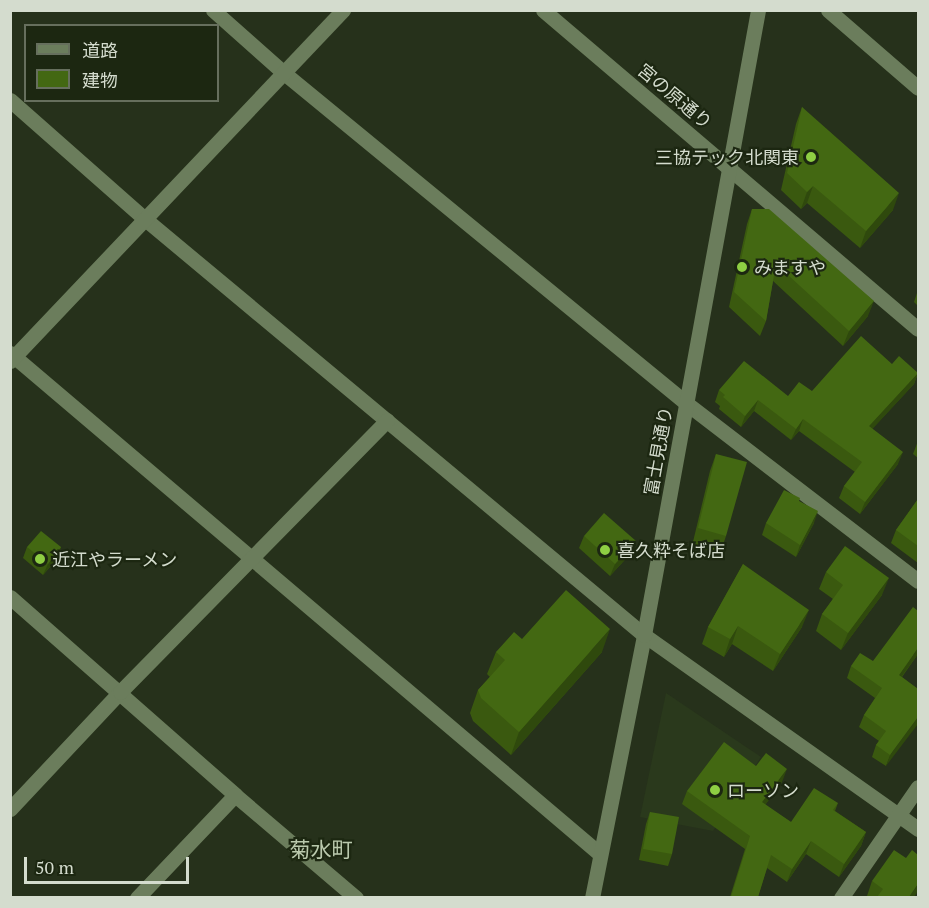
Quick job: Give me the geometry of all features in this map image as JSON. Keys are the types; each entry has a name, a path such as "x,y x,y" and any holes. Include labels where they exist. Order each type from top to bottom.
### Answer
{"street":[{"path":"213,10 284,73 686,403 918,580"},
{"path":"343,10 12,357 252,557 600,854"},
{"name":"宮の原通り","path":"543,10 918,329"},
{"name":"富士見通り","path":"592,897 644,635 758,10"},
{"path":"828,10 918,88"},
{"path":"10,100 145,219 644,635 918,829"},
{"path":"10,808 120,692 387,420"},
{"path":"10,597 347,895"},
{"path":"841,897 918,787"},
{"path":"137,897 235,795"}],"shaded area":[{"path":"666,693 761,757 713,831 640,817"}],"building":[{"name":"三協テック北関東","path":"802,107 899,193 866,231 813,186 807,192 787,173"},
{"path":"752,209 769,209 874,301 849,331 776,264 766,321 734,292"},
{"path":"861,336 892,364 899,356 918,373 869,426 903,452 865,502 844,486 862,462 803,419 796,429 758,400 745,416 723,397 725,395 719,390 744,361 788,396 799,382 812,391"},
{"path":"716,454 747,462 726,536 698,528"},
{"path":"784,490 818,511 800,545 766,523"},
{"path":"918,499 918,546 896,530"},
{"path":"604,513 636,541 615,564 584,536"},
{"path":"41,531 61,547 48,564 27,547"},
{"path":"845,546 889,578 848,633 822,614 843,585 826,572"},
{"path":"743,564 809,610 780,654 738,626 730,639 708,627"},
{"path":"566,590 610,629 519,732 481,698 478,690 505,660 496,652 514,632 522,639"},
{"path":"913,607 918,611 918,648 899,675 918,689 918,717 890,755 876,745 886,731 864,715 882,688 851,666 860,653 873,661"},
{"path":"724,742 756,766 766,753 787,769 762,802 791,822 814,788 838,803 833,810 866,832 844,864 811,841 792,869 771,855 758,897 731,897 750,836 687,791"},
{"path":"650,812 679,817 672,854 643,849"},
{"path":"894,850 906,858 912,850 918,855 918,884 909,897 877,897 883,889 872,881"}],"place":[{"name":"三協テック北関東","path":"811,157"},
{"name":"みますや","path":"742,267"},
{"name":"喜久粋そば店","path":"605,550"},
{"name":"近江やラーメン","path":"40,559"},
{"name":"ローソン","path":"715,790"}],"district":[{"name":"菊水町","path":"321,849"}]}
